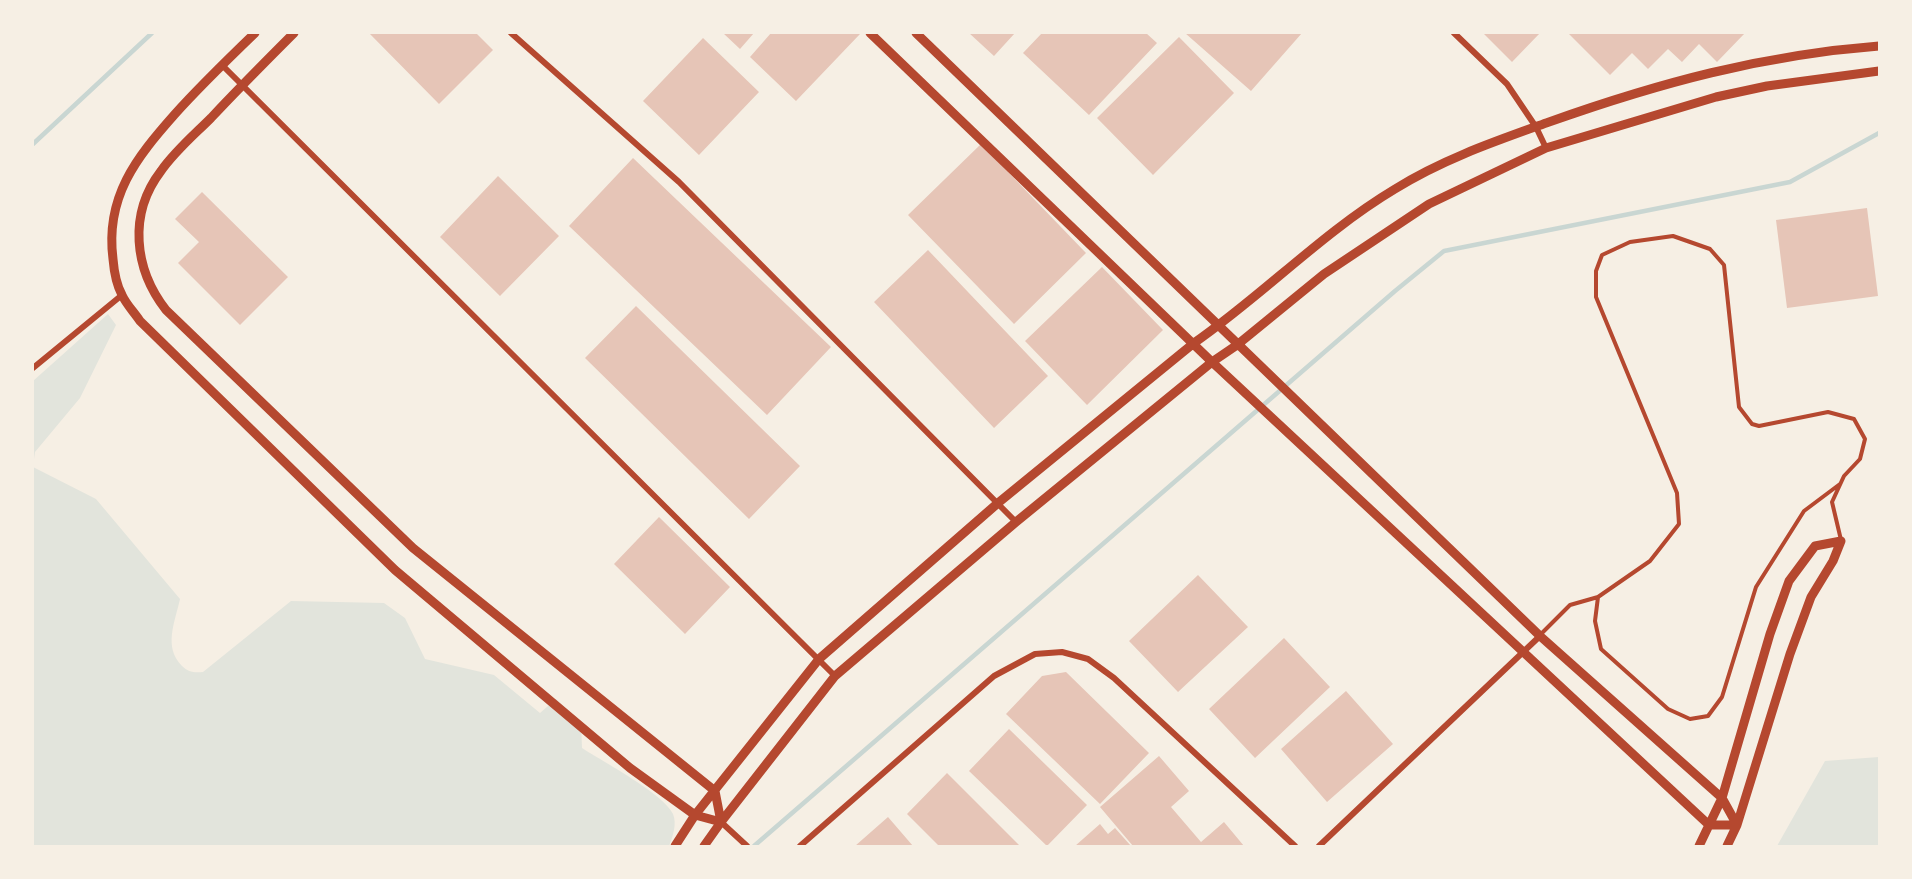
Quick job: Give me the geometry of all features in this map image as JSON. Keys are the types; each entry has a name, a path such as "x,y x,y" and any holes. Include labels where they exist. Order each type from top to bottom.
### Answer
{"street":[{"path":"255,33 148,145 122,187 112,235 114,267 122,295 140,321 395,570 630,768 695,815 721,822 747,846"},
{"path":"294,33 161,170 146,197 141,211 138,241 144,271 157,298 166,310 413,548 715,791 721,822"},
{"path":"511,33 679,182 1017,522"},
{"path":"870,33 1212,362 1709,825 1737,825"},
{"path":"916,33 1540,636 1722,798 1737,825"},
{"path":"1454,33 1507,84 1536,126 1546,148"},
{"path":"675,846 695,815 819,659 998,503 1194,343 1348,222 1394,189 1440,164 1536,126 1632,93 1695,75 1797,55 1879,46"},
{"path":"222,65 835,676"},
{"path":"704,846 835,676 1017,522 1212,362 1237,345 1324,274 1429,204 1546,148 1716,97 1767,86 1879,71"},
{"path":"33,368 122,295"},
{"path":"1699,846 1722,798 1770,634 1789,581 1815,546 1841,541"},
{"path":"1727,846 1737,825 1810,597 1833,561 1841,541"},
{"path":"1319,846 1540,636"},
{"path":"800,846 994,676 1035,654 1062,652 1088,659 1114,678 1295,846"}],"lane":[{"path":"1540,636 1570,605 1598,597 1650,561 1679,524 1677,493 1596,297 1596,271 1602,255 1630,242 1673,236 1710,249 1724,265 1739,407 1752,424 1759,426 1828,412 1854,419 1865,439 1860,459 1844,476 1832,502 1841,541"},
{"path":"1598,597 1595,621 1601,649 1668,709 1690,719 1708,716 1722,697 1756,587 1804,511 1841,483"}],"shaded area":[{"path":"108,314 116,325 80,398 35,452 33,466 33,381"},
{"path":"33,467 96,499 180,599 173,625 172,643 176,659 187,670 203,672 291,601 384,603 405,618 425,659 494,675 540,713 556,699 581,722 582,748 646,788 667,806 675,822 669,846 33,846"},
{"path":"1879,757 1879,846 1777,846 1825,761"}],"building":[{"path":"369,33 476,33 493,50 439,104"},
{"path":"723,33 754,33 740,49"},
{"path":"771,33 860,34 796,101 750,57"},
{"path":"969,33 1015,33 994,56"},
{"path":"1042,33 1146,33 1157,43 1089,115 1023,53"},
{"path":"1185,33 1302,33 1251,91"},
{"path":"1483,33 1540,33 1512,62"},
{"path":"1568,33 1745,33 1717,62 1699,44 1682,62 1668,49 1648,69 1632,53 1610,75"},
{"path":"1179,37 1234,93 1153,175 1097,118"},
{"path":"703,38 759,92 699,155 643,101"},
{"path":"981,144 1086,253 1014,324 908,215"},
{"path":"633,158 831,347 767,415 569,226"},
{"path":"498,176 559,236 500,296 440,237"},
{"path":"202,192 288,277 240,325 178,263 199,242 175,219"},
{"path":"1867,208 1878,296 1787,308 1776,220"},
{"path":"928,250 1048,376 994,428 874,302"},
{"path":"1102,267 1163,330 1087,405 1025,341"},
{"path":"636,306 800,466 749,519 585,358"},
{"path":"659,517 730,587 685,634 614,564"},
{"path":"1198,575 1248,627 1178,692 1129,641"},
{"path":"1284,638 1330,687 1255,758 1209,709"},
{"path":"1066,672 1149,753 1100,804 1006,714 1042,676"},
{"path":"1346,691 1393,744 1327,802 1281,749"},
{"path":"1009,729 1087,805 1047,846 969,771"},
{"path":"1159,756 1189,791 1171,807 1201,842 1224,822 1244,846 1133,846 1100,807"},
{"path":"947,773 1020,846 939,846 907,814"},
{"path":"888,817 913,846 855,846"},
{"path":"1100,824 1108,834 1115,828 1131,846 1075,846"}],"waterway":[{"path":"33,144 152,33"},
{"path":"754,846 1444,251 1790,182 1879,133"}]}
